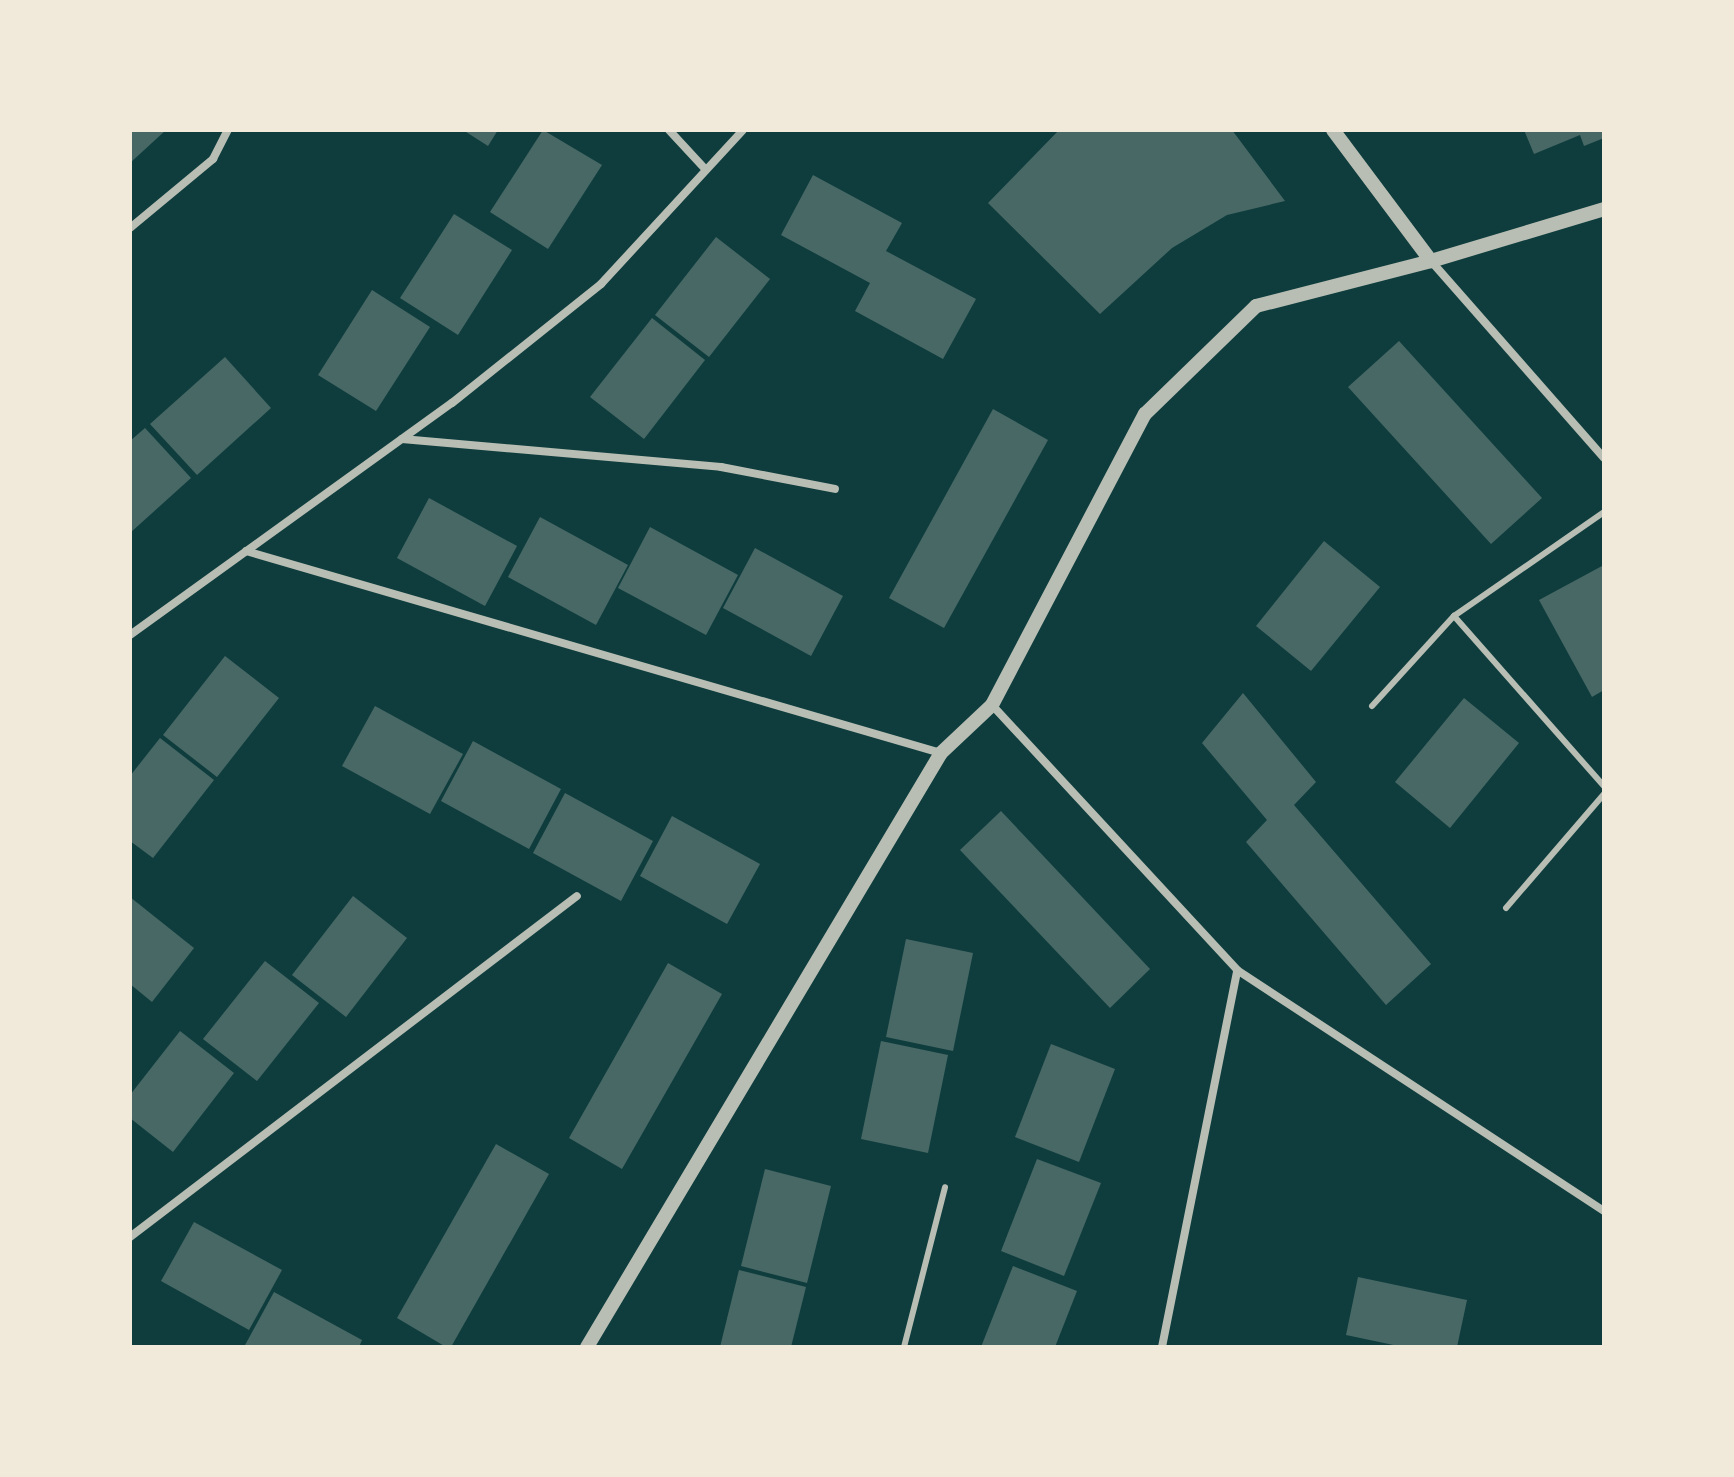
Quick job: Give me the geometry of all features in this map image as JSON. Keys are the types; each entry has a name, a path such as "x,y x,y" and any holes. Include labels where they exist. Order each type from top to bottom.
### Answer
{"street":[{"path":"130,228 213,159 228,130"},
{"path":"669,130 706,170"},
{"path":"130,635 401,439 601,284 743,130"},
{"path":"1333,130 1431,261 1604,458"},
{"path":"587,1347 941,753 992,705 1145,414 1256,306 1431,261 1604,209"},
{"path":"401,439 721,467 835,489"},
{"path":"246,551 941,753"},
{"path":"992,705 1237,970 1604,1211"},
{"path":"130,1237 577,896"},
{"path":"1162,1347 1237,970"}],"lane":[{"path":"1372,706 1454,616 1604,512"},
{"path":"1454,616 1604,786"},
{"path":"1506,908 1604,794"},
{"path":"904,1347 945,1187"}],"building":[{"path":"130,130 166,130 130,163"},
{"path":"463,130 498,130 488,146"},
{"path":"543,130 602,165 548,249 490,212"},
{"path":"1059,130 1232,130 1285,201 1227,215 1172,248 1100,314 988,203"},
{"path":"1524,130 1604,130 1604,138 1584,146 1580,135 1534,154"},
{"path":"813,175 902,223 886,251 976,299 943,359 855,311 870,283 781,235"},
{"path":"454,214 512,250 458,335 400,298"},
{"path":"716,237 770,279 709,357 655,315"},
{"path":"372,290 430,327 376,411 318,375"},
{"path":"652,318 705,360 644,439 590,397"},
{"path":"1399,341 1542,498 1491,544 1348,387"},
{"path":"225,357 271,408 197,475 150,424"},
{"path":"993,409 1048,440 944,628 889,598"},
{"path":"145,428 191,478 130,533 130,441"},
{"path":"429,498 517,546 485,606 397,558"},
{"path":"540,517 628,565 596,625 508,577"},
{"path":"650,527 738,575 706,635 618,588"},
{"path":"1324,541 1380,587 1311,671 1256,626"},
{"path":"755,548 843,596 811,656 723,608"},
{"path":"1602,566 1604,690 1592,697 1539,600"},
{"path":"225,656 279,698 217,777 163,735"},
{"path":"1243,693 1316,782 1294,805 1431,964 1386,1005 1246,842 1267,820 1202,743"},
{"path":"1464,698 1519,743 1450,828 1395,782"},
{"path":"375,706 463,754 430,814 342,766"},
{"path":"160,738 214,780 153,858 130,841 130,776"},
{"path":"473,741 561,789 529,849 441,801"},
{"path":"565,793 653,841 621,901 533,853"},
{"path":"1001,811 1150,969 1110,1008 960,850"},
{"path":"672,816 760,864 727,924 640,876"},
{"path":"353,896 407,938 346,1017 292,975"},
{"path":"130,897 194,948 152,1002 130,984"},
{"path":"906,939 973,953 953,1051 886,1037"},
{"path":"265,961 319,1003 257,1081 203,1039"},
{"path":"668,963 722,994 622,1169 569,1138"},
{"path":"180,1031 234,1073 173,1152 130,1118 130,1095"},
{"path":"881,1041 948,1055 928,1153 861,1139"},
{"path":"1051,1044 1115,1069 1079,1162 1015,1137"},
{"path":"496,1144 549,1174 451,1347 446,1347 397,1318"},
{"path":"1037,1159 1101,1183 1064,1276 1001,1251"},
{"path":"765,1169 831,1186 807,1283 741,1266"},
{"path":"194,1222 282,1270 249,1330 161,1281"},
{"path":"1013,1266 1077,1291 1055,1347 981,1347"},
{"path":"739,1270 806,1287 791,1347 720,1347"},
{"path":"1358,1277 1467,1300 1457,1347 1403,1347 1346,1335"},
{"path":"274,1292 362,1340 359,1347 244,1347"}]}
